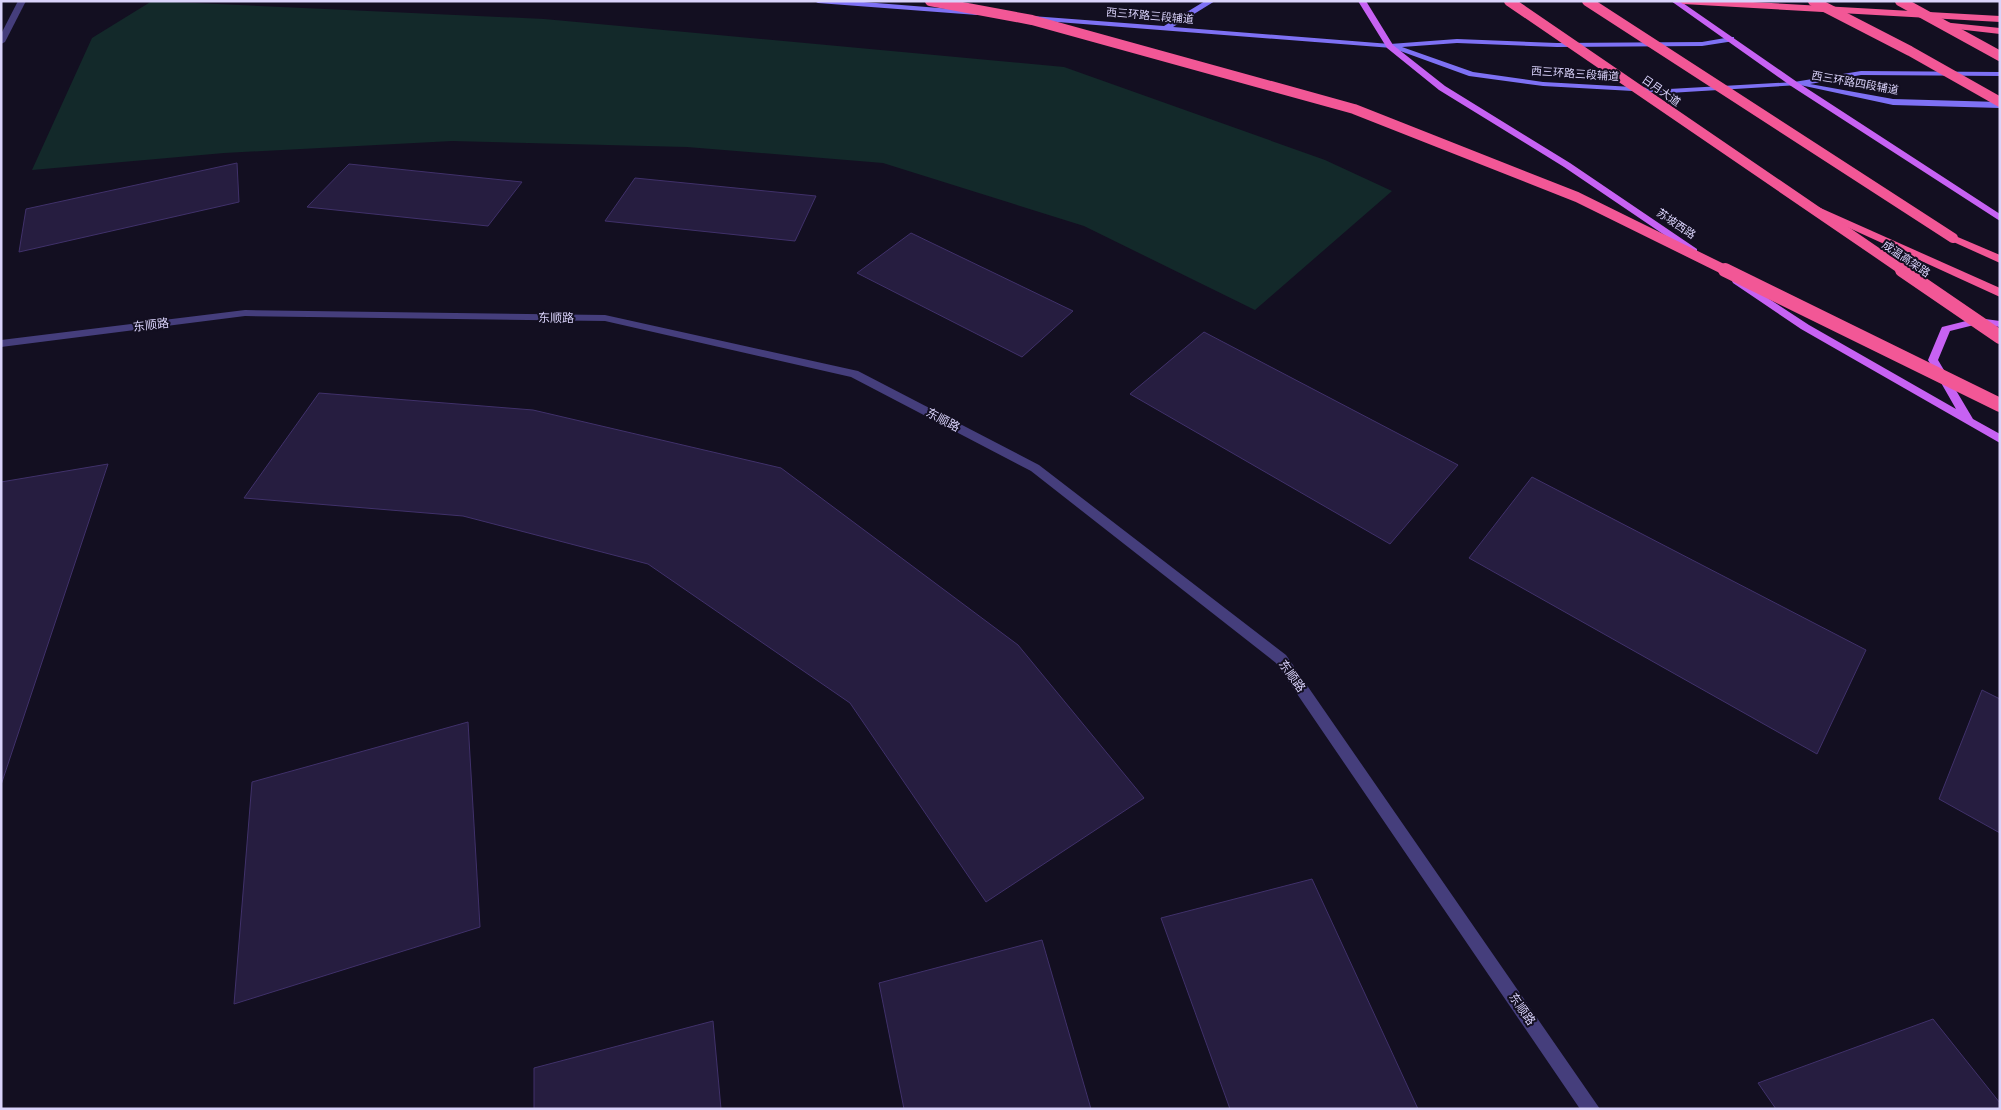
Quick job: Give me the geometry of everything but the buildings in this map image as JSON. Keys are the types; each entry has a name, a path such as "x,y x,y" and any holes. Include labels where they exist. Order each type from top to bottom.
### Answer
{"highway":[{"path":"930,1 1032,20 1354,109 1577,197 2000,405"},
{"name":"日月大道","path":"1509,1 1798,201"},
{"path":"1587,1 1953,238 2000,259"},
{"path":"1683,1 2000,19"},
{"path":"1813,1 1910,51 2000,104"},
{"path":"1900,1 2000,56"},
{"path":"1757,5 2000,31"},
{"path":"1798,201 2000,293"},
{"name":"成温高架路","path":"1798,201 2000,337"}],"main road":[{"name":"西三环路三段辅道","path":"818,1 1390,46 1456,40 1557,45 1702,44 1731,39"},
{"path":"1164,29 1211,1"},
{"name":"苏坡西路","path":"1362,1 1390,46 1442,88 1567,165 1805,327 2000,439"},
{"path":"1675,1 1794,84 2000,218"},
{"name":"西三环路三段辅道","path":"1390,46 1472,74 1542,84 1668,91 1794,84"},
{"name":"西三环路四段辅道","path":"1794,84 1861,73 2000,74"},
{"name":"西三环路四段辅道","path":"1794,84 1893,102 2000,104"},
{"path":"1969,421 1933,360 1946,329 1978,321 2000,324"}],"street":[{"path":"1,42 22,1"},
{"name":"东顺路","path":"1,344 245,313 605,318 854,374 1035,468 1280,659 1591,1109"}],"green space":[{"path":"152,1 544,19 1064,67 1325,160 1392,191 1255,310 1084,226 883,163 687,147 452,141 224,153 32,170 92,38"}]}
